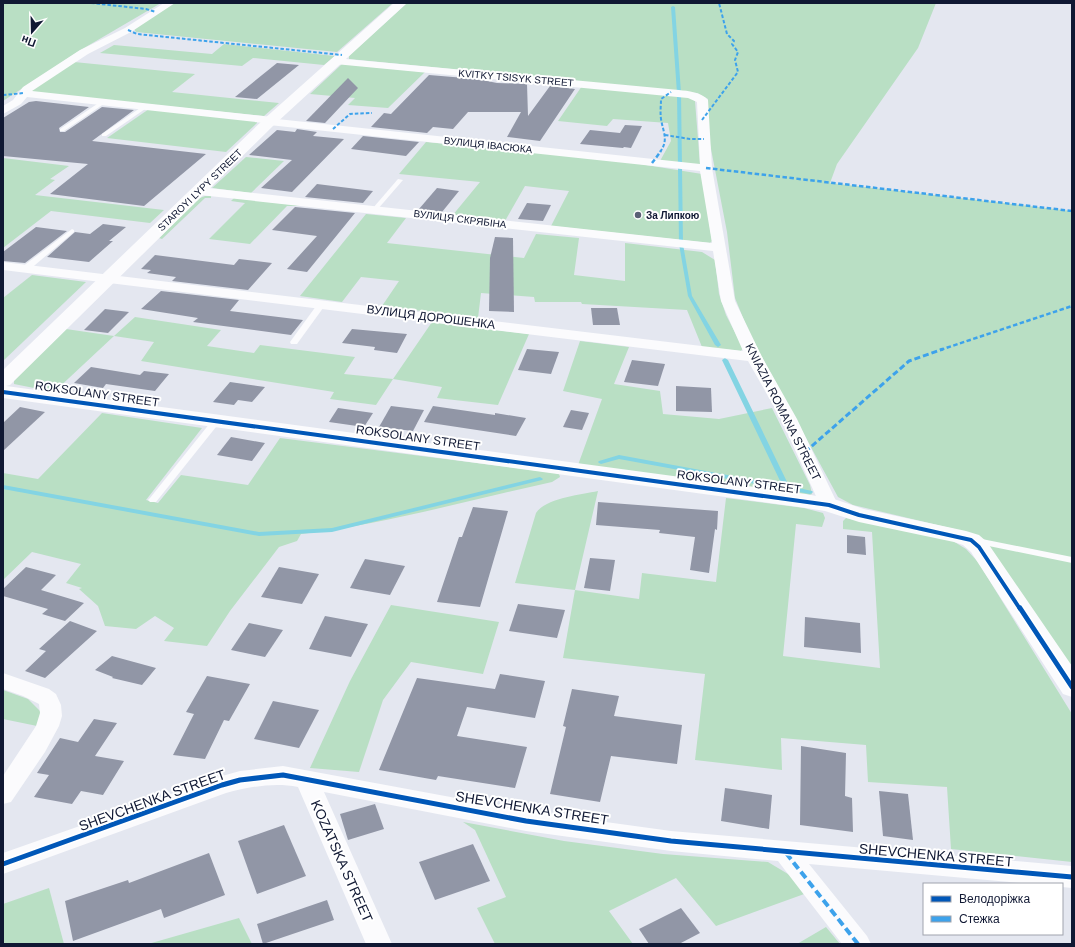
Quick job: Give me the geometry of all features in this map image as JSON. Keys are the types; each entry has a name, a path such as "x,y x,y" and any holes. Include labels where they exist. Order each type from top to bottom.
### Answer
{"street":[{"path":"3,112 17,102 27,89 84,52 128,30 170,3"},
{"name":"STAROYI LYPY STREET","path":"3,380 271,121 335,61 401,3"},
{"name":"KVITKY TSISYK STREET","path":"335,61 660,91 697,97"},
{"name":"ВУЛИЦЯ ІВАСЮКА","path":"24,93 706,168"},
{"name":"KNIAZIA ROMANA STREET","path":"697,97 702,100 703,106 702,120 706,168 728,301 754,357 789,419 830,505"},
{"name":"ВУЛИЦЯ СКРЯБІНА","path":"200,191 720,248"},
{"name":"ВУЛИЦЯ ДОРОШЕНКА","path":"3,266 754,357"},
{"name":"ROKSOLANY STREET","path":"3,392 217,420 587,473 830,505"},
{"path":"830,505 859,515 958,536 971,540 979,546 1072,687"},
{"path":"3,681 34,692 47,699 51,707 50,719 45,731 3,795"},
{"name":"SHEVCHENKA STREET","path":"3,864 240,780 283,775 526,821 671,841 786,853 1072,877"},
{"name":"KOZATSKA STREET","path":"306,779 379,944"},
{"path":"786,853 858,944"}],"lane":[{"path":"62,130 105,102"},
{"path":"104,135 146,106"},
{"path":"375,209 400,180"},
{"path":"25,268 72,231"},
{"path":"294,342 322,304"},
{"path":"153,500 217,420"},
{"path":"971,540 1072,560"}],"green space":[{"path":"3,3 161,3 79,51 3,101"},
{"path":"174,3 393,3 337,52 136,32 134,29"},
{"path":"407,3 936,3 918,48 837,164 830,183 1072,211 1072,671 967,532 853,505 838,497 750,335 735,298 727,232 706,123 708,99 697,93 349,59 349,56"},
{"path":"224,44 335,56 324,65 253,58 242,66 100,53 114,45 212,54"},
{"path":"74,62 195,74 172,92 279,103 264,116 28,92"},
{"path":"342,64 425,72 388,108 348,105 355,98 310,94"},
{"path":"582,86 689,97 695,101 700,165 660,161 671,141 668,123 613,119 607,126 558,121"},
{"path":"149,109 257,121 257,123 226,152 107,138"},
{"path":"426,142 621,161 702,174 712,241 710,243 551,226 569,191 525,186 505,221 452,216 480,182 399,174"},
{"path":"246,157 284,161 251,193 212,188"},
{"path":"3,158 69,166 50,179 55,180 35,195 164,210 150,223 51,211 3,248"},
{"path":"211,196 211,198 205,198 162,239 159,238 200,198"},
{"path":"234,198 303,206 287,206 250,244 209,239 245,203 231,201"},
{"path":"366,214 406,218 387,243 524,258 536,234 579,238 574,275 625,281 625,243 702,252 715,260 719,294 726,315 743,348 741,351 702,347 687,310 582,304 581,302 535,302 534,297 481,293 478,318 382,306 399,281 361,277 342,302 300,296"},
{"path":"32,275 86,282 3,361 3,298"},
{"path":"135,317 221,330 207,346 254,353 260,345 355,357 344,374 393,379 376,405 330,399 334,392 141,361 154,342 114,336"},
{"path":"432,322 529,334 498,405 437,398 442,387 393,379"},
{"path":"66,329 114,336 54,392 14,384 14,380"},
{"path":"580,341 629,347 614,384 660,391 663,414 719,419 772,408 810,485 812,494 807,496 578,465 602,399 563,391"},
{"path":"102,413 202,428 146,500 158,503 181,475 248,485 280,438 555,473 559,474 560,477 552,482 396,518 333,530 301,534 297,541 279,547 230,611 207,646 164,641 174,628 155,616 136,629 105,626 98,606 79,589 82,588 66,583 81,564 32,552 3,580 3,473 38,479"},
{"path":"598,491 575,590 515,583 536,513 547,504 555,501"},
{"path":"726,498 804,508 823,513 825,518 822,527 796,524 783,656 880,668 872,532 843,529 843,521 846,518 953,541 966,549 978,562 1072,714 1072,862 951,849 947,787 868,782 866,745 781,738 782,770 695,760 705,674 563,658 575,590 639,599 642,573 716,582"},
{"path":"391,605 499,622 483,674 411,662 383,700 359,772 310,768 350,681"},
{"path":"3,690 28,699 43,714 42,727 3,719"},
{"path":"463,822 564,841 663,854 768,862 793,877 807,893 716,926 676,878 609,911 633,944 495,944 477,908 506,897 475,830"},
{"path":"49,888 64,944 3,944 3,904"},
{"path":"239,918 252,944 148,944"},
{"path":"826,927 840,944 797,944"}],"building":[{"path":"277,63 299,65 257,99 235,97"},
{"path":"429,75 477,79 497,83 527,84 528,116 550,86 575,89 540,141 507,137 521,112 468,112 453,129 433,127 427,133 371,127 384,113 391,114"},
{"path":"348,78 358,88 325,123 306,121"},
{"path":"36,101 89,107 59,128 60,132 65,132 102,107 134,110 92,141 206,154 144,206 50,194 88,164 3,156 3,118 29,102"},
{"path":"625,125 642,126 631,148 580,144 590,130 620,133"},
{"path":"297,129 317,132 313,136 344,139 292,192 261,188 292,160 249,155 277,130 295,132"},
{"path":"363,136 419,142 406,156 351,149"},
{"path":"317,184 373,191 363,203 305,197"},
{"path":"437,188 459,191 442,212 419,209"},
{"path":"527,203 551,205 543,221 518,219"},
{"path":"295,207 355,213 307,272 287,269 317,236 272,230"},
{"path":"103,224 126,227 109,241 113,241 89,262 47,257 75,232 90,234"},
{"path":"36,227 67,231 25,263 3,261 3,252"},
{"path":"495,237 513,238 514,312 489,311 490,258"},
{"path":"155,255 234,265 239,259 272,263 248,290 172,281 176,277 147,273 151,270 141,269"},
{"path":"161,291 239,300 230,311 303,320 291,335 193,322 198,318 141,309"},
{"path":"591,308 617,308 620,325 593,325"},
{"path":"105,309 129,312 108,333 84,330"},
{"path":"352,329 407,334 397,353 374,350 375,347 342,343"},
{"path":"527,349 559,352 551,374 518,370"},
{"path":"632,360 665,364 658,386 624,382"},
{"path":"91,367 140,375 144,371 169,374 155,391 106,384 103,388 74,383"},
{"path":"230,382 265,387 252,402 238,400 234,405 213,402"},
{"path":"676,386 711,388 712,412 676,411"},
{"path":"391,406 424,410 413,431 379,427"},
{"path":"433,406 526,418 516,436 424,422"},
{"path":"20,407 45,412 3,451 3,423"},
{"path":"338,408 373,413 364,427 329,422"},
{"path":"571,410 589,413 582,430 563,427"},
{"path":"231,437 265,443 252,461 217,455"},
{"path":"598,502 718,511 717,530 715,529 709,573 690,570 695,537 659,533 660,530 596,525"},
{"path":"473,507 508,511 480,607 437,602 459,537 462,537"},
{"path":"847,535 865,537 866,555 847,553"},
{"path":"590,558 615,560 610,591 584,588"},
{"path":"365,559 405,566 390,595 350,588"},
{"path":"26,567 56,575 41,590 84,603 65,621 42,614 48,609 3,596 3,589"},
{"path":"279,567 319,574 302,604 261,597"},
{"path":"518,604 565,610 557,638 509,631"},
{"path":"325,616 368,624 351,657 309,649"},
{"path":"805,617 860,623 861,653 804,647"},
{"path":"70,621 97,631 45,678 25,671 46,651 39,649"},
{"path":"249,623 283,630 265,657 231,650"},
{"path":"112,656 156,668 142,685 112,678 113,677 95,670"},
{"path":"500,674 545,681 535,718 467,707 457,736 527,747 515,788 438,776 436,780 379,770 417,678 495,689"},
{"path":"207,676 250,684 229,721 224,720 205,759 173,755 194,714 186,712"},
{"path":"572,689 619,696 614,716 682,725 677,764 611,756 600,802 550,794 566,727 563,726"},
{"path":"273,701 319,710 299,748 254,739"},
{"path":"94,719 117,723 95,756 124,761 103,795 81,791 72,804 34,797 49,775 37,773 60,738 78,742"},
{"path":"801,746 846,753 845,796 852,798 853,832 800,825"},
{"path":"725,788 772,795 769,829 721,821"},
{"path":"879,791 908,794 913,840 883,836"},
{"path":"375,804 384,829 348,840 340,814"},
{"path":"284,825 306,876 257,894 238,841"},
{"path":"473,844 490,881 435,900 419,862"},
{"path":"209,853 225,895 164,918 161,909 73,941 65,901 128,880 129,883"},
{"path":"327,900 334,920 263,944 257,924"},
{"path":"681,908 700,933 679,944 649,944 639,929"}],"waterway":[{"path":"673,7 679,93 681,244 690,296 718,345"},
{"path":"725,360 786,487"},
{"path":"601,462 619,457 810,492"},
{"path":"3,487 259,534 332,530 540,479"}],"marked path":[{"path":"91,3 146,9 156,12"},
{"path":"702,120 738,72 735,60 738,52 732,44 734,41 727,34 719,3"},
{"path":"128,30 137,34 342,55"},
{"path":"652,163 663,148 666,136 661,119 661,99 671,92"},
{"path":"3,95 24,93"},
{"path":"333,129 350,114 359,112 372,113"},
{"path":"665,135 690,139 704,139"},
{"path":"706,168 1072,211"},
{"path":"805,452 909,361 1072,306"},
{"path":"786,853 858,944"}],"cycle path":[{"path":"3,392 806,501 829,505 859,515 958,536 971,540 979,547 1072,687"},
{"path":"3,864 222,785 240,780 283,775 526,821 671,841 1072,877"}],"place":[{"name":"За Липкою","path":"638,215"}]}
